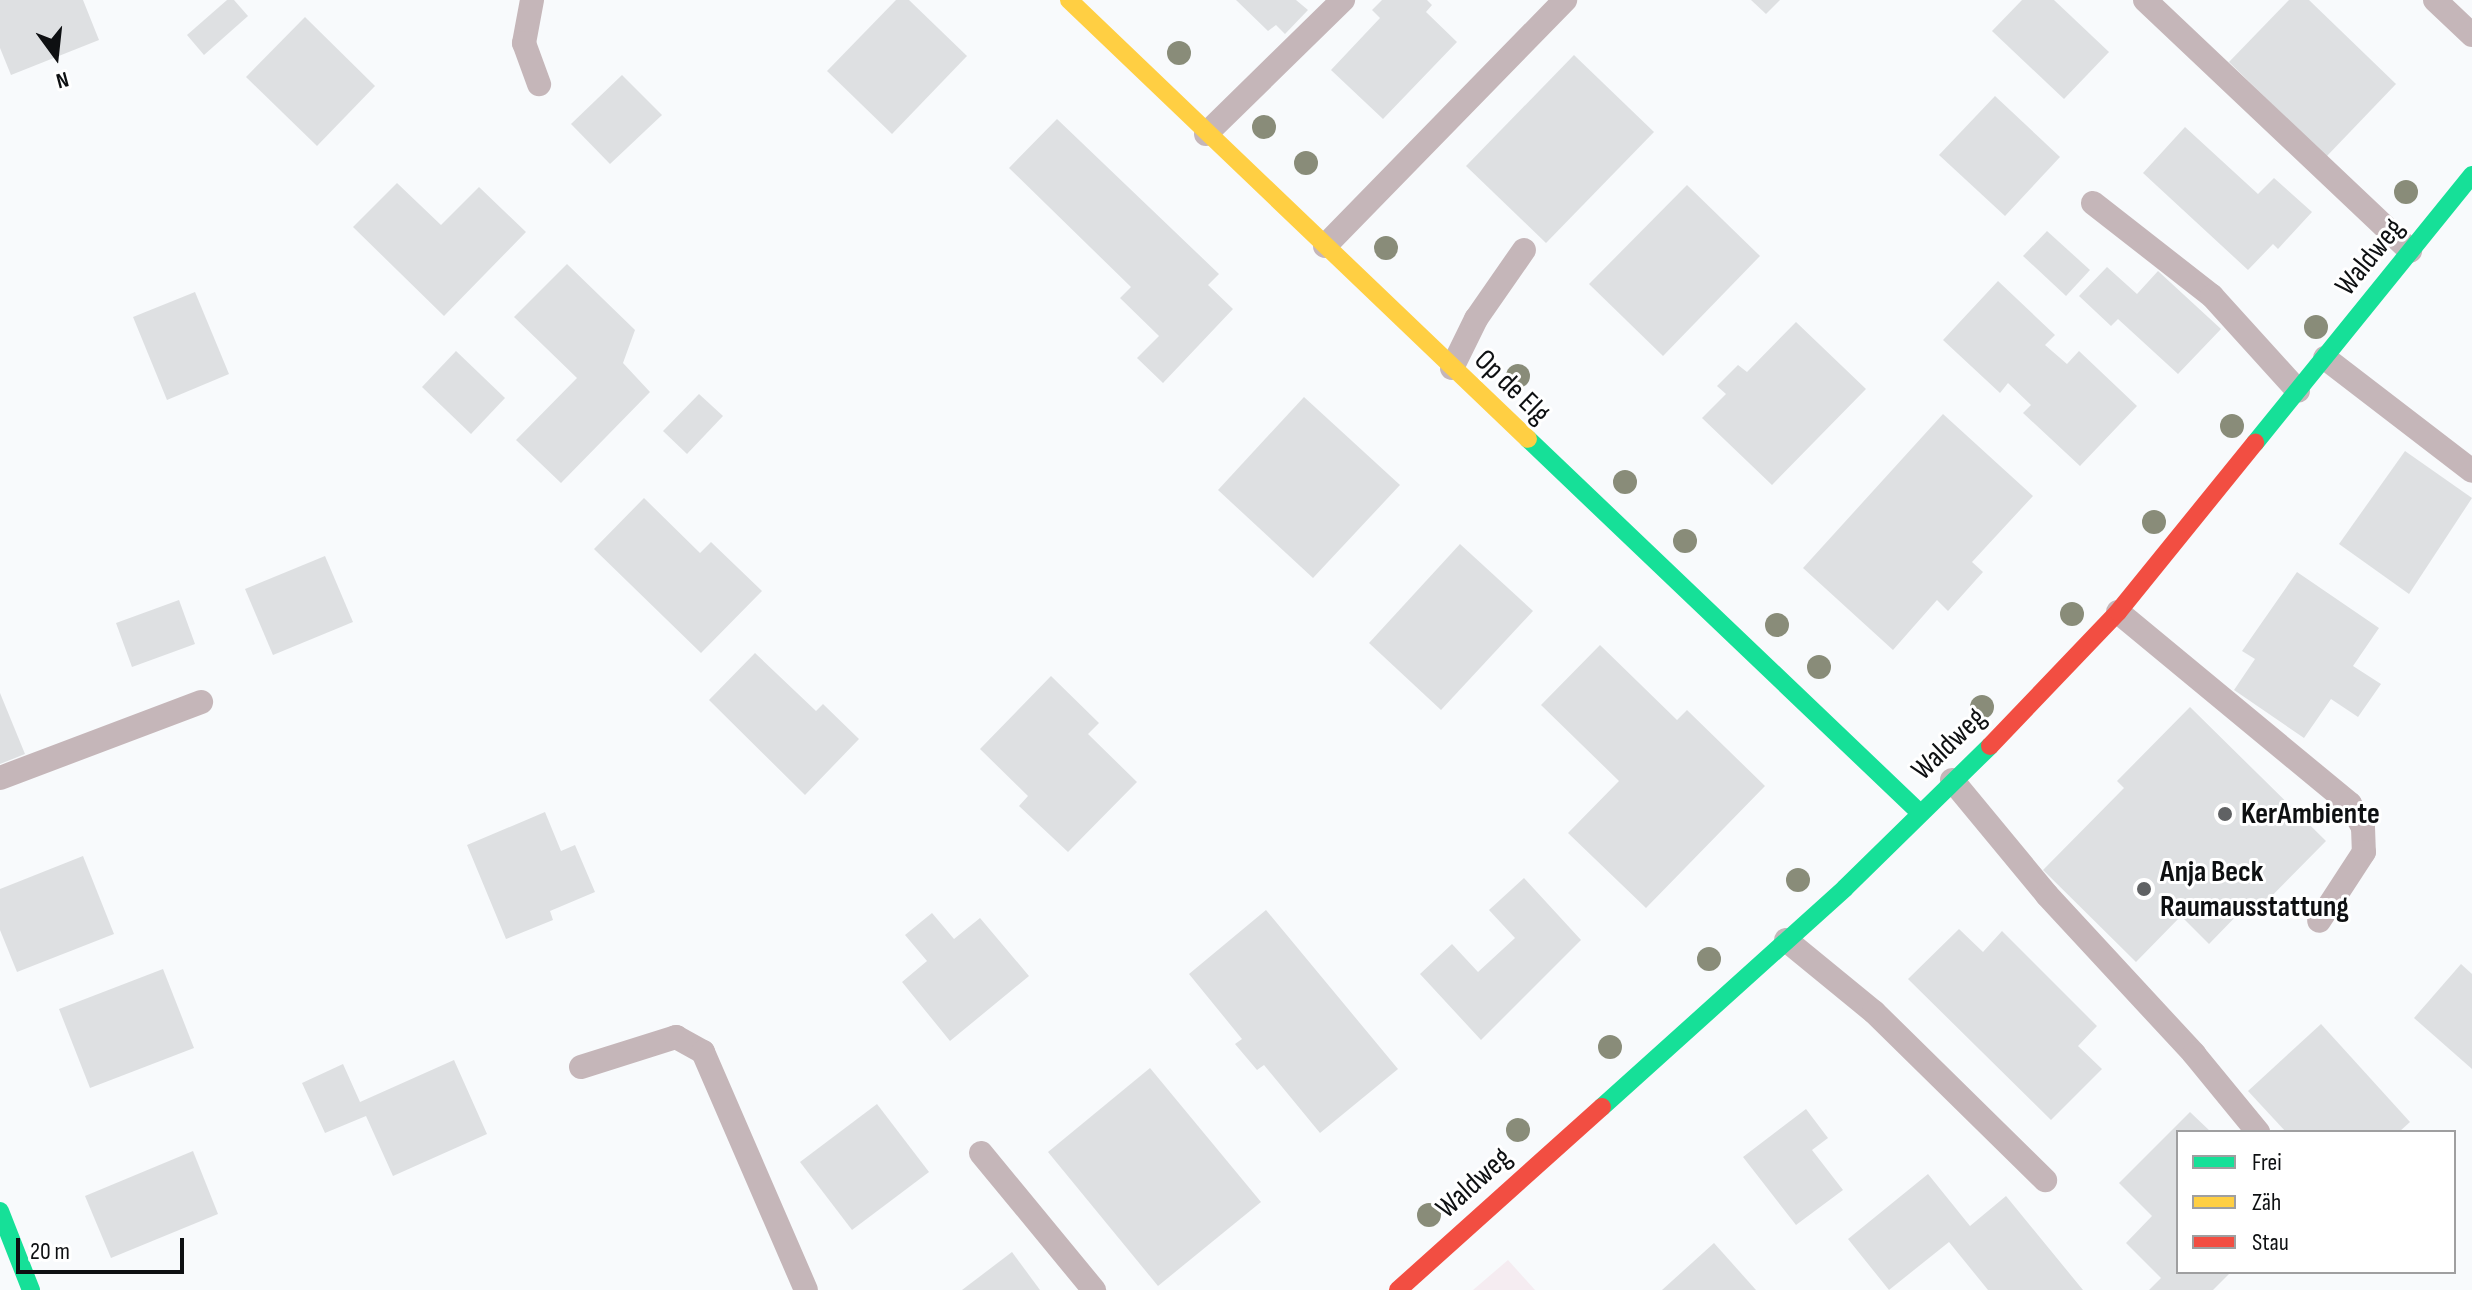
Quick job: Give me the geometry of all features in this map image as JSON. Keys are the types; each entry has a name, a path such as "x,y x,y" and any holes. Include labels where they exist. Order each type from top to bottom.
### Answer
{"main road":[{"name":"Op de Elg","path":"1069,0 1919,812"},
{"name":"Waldweg","path":"1398,1290 1786,940 1952,780 2118,612 2472,175"},
{"path":"0,1211 31,1290"}],"lane":[{"path":"532,0 524,43 539,84"},
{"path":"1206,134 1343,0"},
{"path":"1325,246 1565,0"},
{"path":"2145,0 2410,251"},
{"path":"2435,0 2472,35"},
{"path":"2093,203 2212,296 2298,391"},
{"path":"1452,368 1476,319 1524,250"},
{"path":"2325,358 2472,471"},
{"path":"2118,612 2350,804 2363,827 2364,852 2319,921"},
{"path":"0,778 201,702"},
{"path":"1952,780 2256,1130"},
{"path":"1786,940 1874,1012 2045,1180"},
{"path":"581,1067 676,1037 703,1052 806,1290"},
{"path":"981,1153 1094,1290"}],"shaded area":[{"path":"1508,1260 1535,1290 1473,1290"}],"building":[{"path":"0,0 83,0 99,40 11,75 0,48"},
{"path":"227,0 234,0 248,16 204,55 187,35"},
{"path":"896,0 909,0 967,56 892,134 827,71"},
{"path":"1236,0 1296,0 1308,10 1285,34 1276,25 1268,31"},
{"path":"1382,0 1427,0 1432,5 1426,12 1457,42 1383,119 1331,70 1380,18 1372,10"},
{"path":"1751,0 1780,0 1766,14"},
{"path":"2022,0 2054,0 2109,52 2064,99 1992,31"},
{"path":"2289,0 2309,0 2396,84 2326,157 2229,62"},
{"path":"305,17 375,86 317,146 246,77"},
{"path":"1574,55 1654,132 1546,243 1466,166"},
{"path":"622,75 662,115 610,164 571,124"},
{"path":"1995,96 2060,157 2005,216 1939,155"},
{"path":"1057,119 1219,274 1208,285 1233,309 1163,383 1137,358 1159,336 1120,298 1131,287 1009,168"},
{"path":"2185,127 2258,194 2274,178 2312,212 2278,249 2273,244 2248,270 2143,173"},
{"path":"397,183 441,225 479,187 526,232 444,316 353,227"},
{"path":"1687,185 1760,256 1663,356 1589,284"},
{"path":"2047,231 2090,270 2066,296 2023,256"},
{"path":"567,264 635,330 623,363 650,392 561,483 516,440 577,378 514,317"},
{"path":"2107,267 2137,294 2158,271 2221,329 2178,374 2118,319 2111,326 2079,296"},
{"path":"1998,281 2055,335 2045,345 2067,364 2079,351 2137,406 2080,466 2023,413 2031,405 2008,383 2000,393 1943,340"},
{"path":"195,292 229,374 167,400 133,317"},
{"path":"1796,322 1866,389 1772,485 1702,418 1726,394 1717,386 1738,365 1747,372"},
{"path":"456,351 505,398 471,434 422,387"},
{"path":"699,394 723,416 687,454 663,431"},
{"path":"1304,397 1400,485 1313,578 1218,490"},
{"path":"1943,414 2033,496 1972,562 1983,572 1948,611 1937,600 1893,650 1803,568"},
{"path":"2405,451 2472,498 2409,594 2339,544"},
{"path":"644,498 700,553 711,542 762,591 701,653 594,549"},
{"path":"1460,544 1533,611 1441,710 1369,643"},
{"path":"325,556 353,622 273,655 245,589"},
{"path":"2297,572 2379,628 2353,666 2381,684 2358,717 2331,699 2304,738 2234,690 2255,659 2242,651"},
{"path":"179,600 195,644 132,667 116,623"},
{"path":"1600,645 1677,720 1687,710 1765,786 1646,908 1568,833 1619,781 1541,705"},
{"path":"755,653 816,711 823,704 859,739 805,795 709,700"},
{"path":"1051,676 1099,723 1088,734 1137,782 1068,852 1019,806 1028,796 980,749"},
{"path":"0,693 25,754 0,764"},
{"path":"2190,707 2326,841 2253,915 2245,907 2209,944 2181,916 2136,962 2043,870 2124,788 2117,781"},
{"path":"545,812 561,851 575,845 595,892 550,911 553,920 506,939 467,845"},
{"path":"83,856 114,934 17,972 0,930 0,889"},
{"path":"1524,878 1581,940 1481,1040 1420,974 1452,944 1478,972 1515,938 1489,910"},
{"path":"1266,910 1398,1069 1320,1133 1264,1065 1257,1070 1235,1044 1242,1039 1189,974"},
{"path":"932,913 954,939 980,918 1029,976 950,1041 902,982 927,961 905,935"},
{"path":"1959,929 1983,952 2002,931 2097,1026 2078,1046 2102,1069 2051,1120 1908,979"},
{"path":"2461,964 2472,974 2472,1069 2414,1018"},
{"path":"163,969 194,1048 90,1088 59,1009"},
{"path":"2321,1024 2410,1122 2401,1130 2284,1130 2248,1091"},
{"path":"454,1060 487,1134 393,1176 366,1116 325,1133 302,1083 343,1064 360,1102"},
{"path":"1150,1068 1261,1202 1158,1286 1048,1152"},
{"path":"877,1104 929,1172 852,1230 800,1162"},
{"path":"1806,1109 1828,1138 1812,1150 1843,1190 1796,1225 1743,1157"},
{"path":"2190,1112 2209,1130 2176,1130 2176,1274 2229,1274 2213,1290 2149,1290 2161,1278 2126,1243 2152,1216 2119,1183"},
{"path":"193,1151 218,1214 111,1258 85,1196"},
{"path":"1928,1174 1970,1226 2006,1196 2083,1290 1988,1290 1949,1242 1889,1290 1848,1239"},
{"path":"1714,1243 1756,1290 1662,1290"},
{"path":"1012,1252 1040,1290 962,1290"}],"traffic: fast":[{"path":"2255,443 2472,175"},
{"path":"1528,439 1919,812"},
{"path":"1602,1107 1845,888 1990,746"},
{"path":"0,1211 31,1290"}],"traffic: slow":[{"path":"1069,0 1528,439"}],"traffic: jam":[{"path":"1990,746 2118,612 2255,443"},
{"path":"1398,1290 1602,1107"}],"place":[{"name":"KerAmbiente","path":"2225,814"},
{"name":"Anja Beck Raumausstattung","path":"2144,889"}]}
